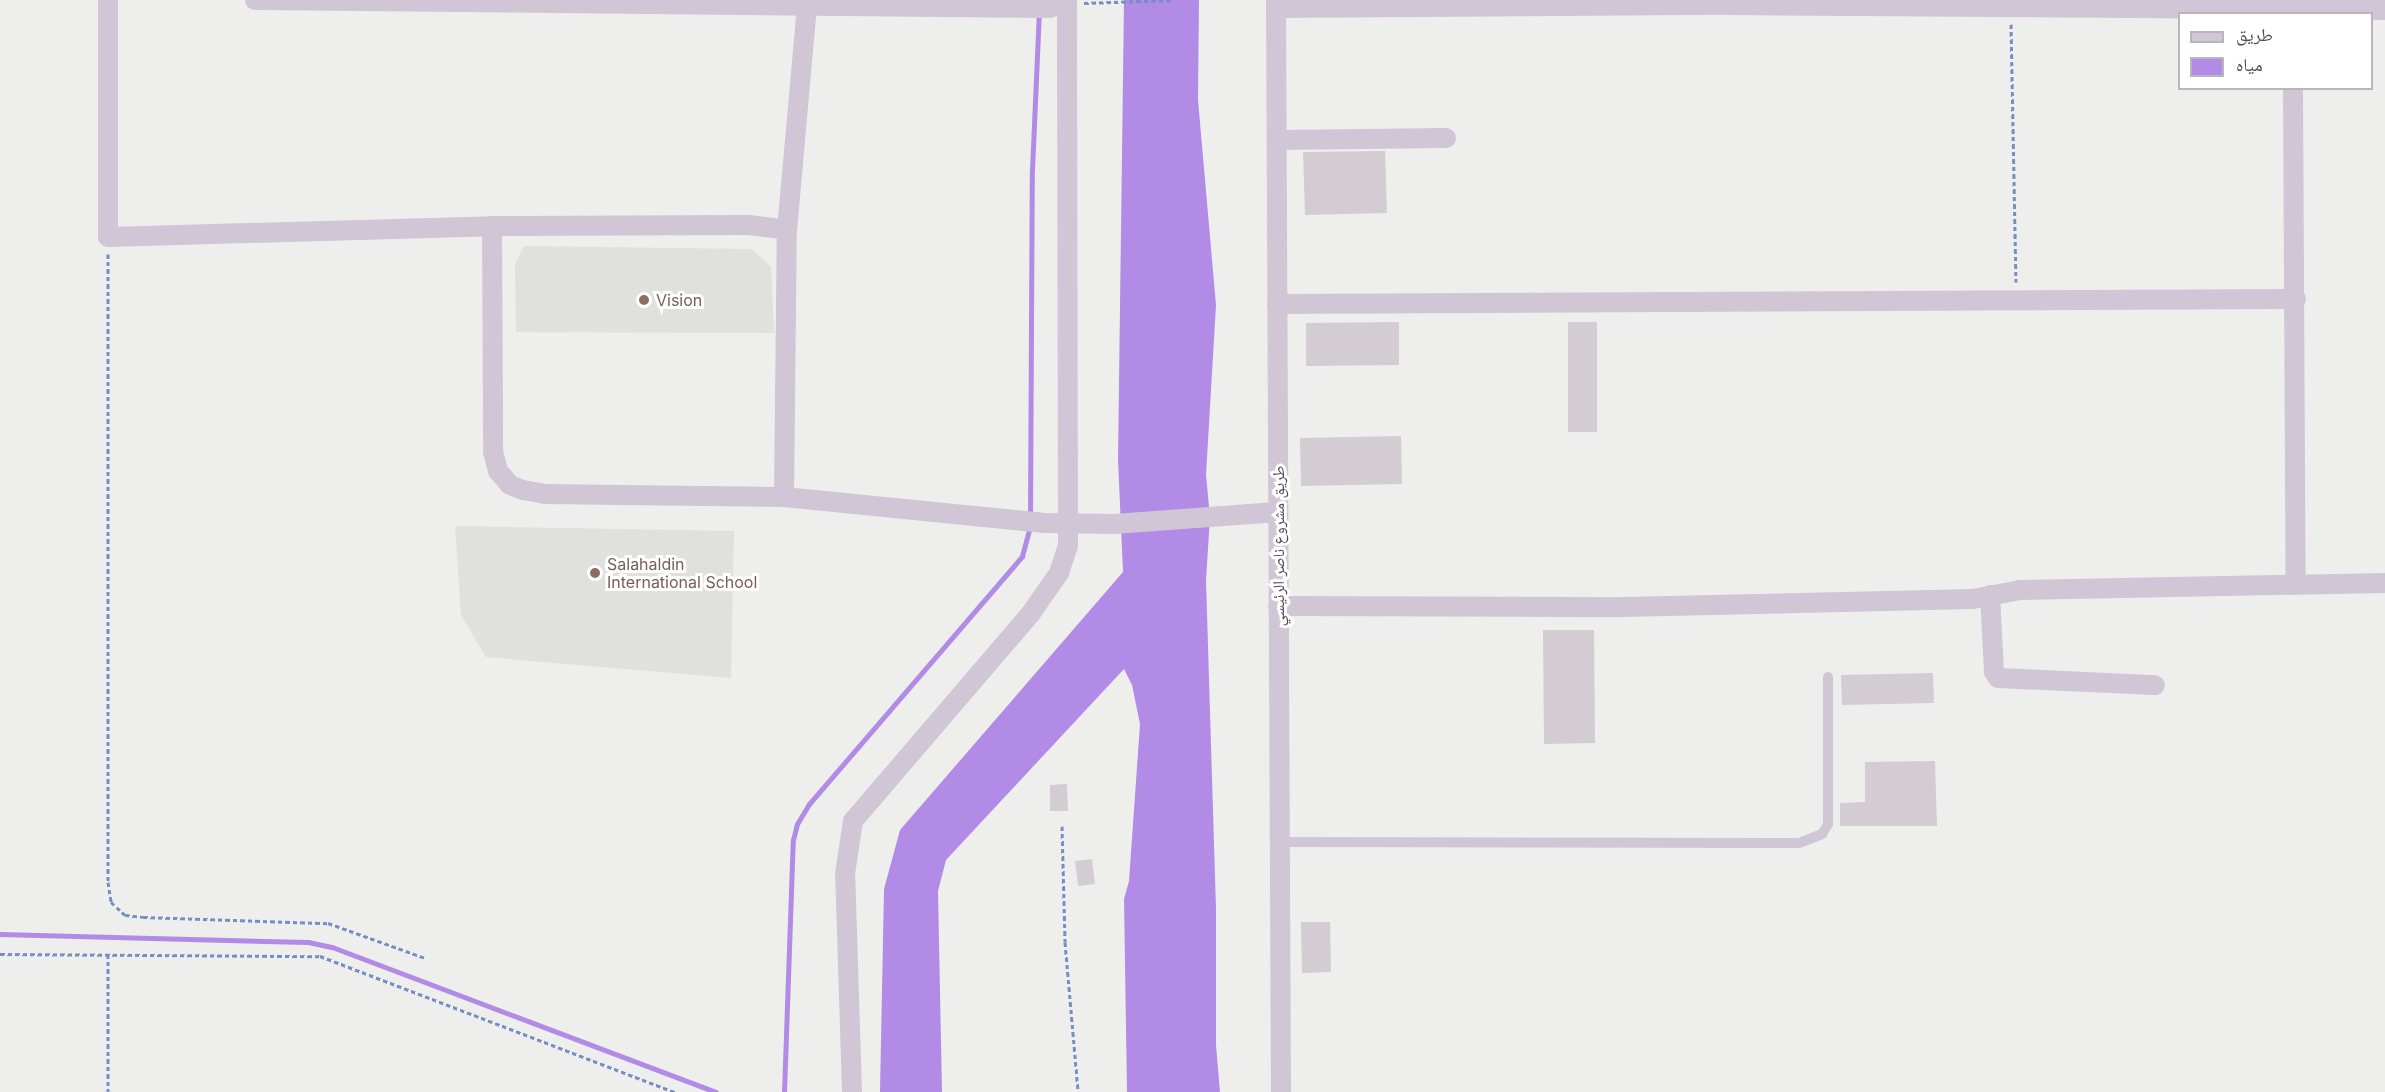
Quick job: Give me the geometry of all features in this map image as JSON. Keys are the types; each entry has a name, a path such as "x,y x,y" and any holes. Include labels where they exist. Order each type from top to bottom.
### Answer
{"street":[{"path":"108,0 108,237 492,226 749,225 787,230"},
{"path":"255,0 607,1 1028,7 1058,4 1069,523 1065,558 1031,613 853,821 845,874 852,1092"},
{"path":"784,497 787,230 807,4"},
{"path":"1276,4 2011,8 2080,4 2385,10"},
{"name":"طريق مشروع ناصر الرئيسي","path":"1276,4 1281,1092"},
{"path":"2293,90 2296,583"},
{"path":"1278,140 1446,138"},
{"path":"492,226 494,452 498,471 510,485 545,494 784,497 1045,523 1114,524 1278,512"},
{"path":"1277,304 2296,299"},
{"path":"1278,606 1622,607 1990,595 2020,590 2385,583"},
{"path":"1990,595 1994,672 1998,678 2155,685"}],"lane":[{"path":"1279,842 1799,843 1822,834 1828,824 1828,677"}],"path":[{"path":"1121,2 1172,0"},
{"path":"2011,8 2016,301"},
{"path":"108,237 108,882 111,902 125,915 143,917 328,923 425,958"},
{"path":"1062,826 1065,942 1078,1092"},
{"path":"0,954 320,956 675,1092"},
{"path":"108,954 108,1092"}],"shaded area":[{"name":"Vision","path":"524,246 752,249 771,267 774,333 516,332 515,264"},
{"name":"Salahaldin International School","path":"455,526 734,531 731,678 486,657 461,615"}],"water":[{"path":"1124,0 1199,0 1198,100 1216,305 1206,475 1210,517 1206,580 1216,909 1216,1045 1220,1092 1127,1092 1124,899 1129,881 1140,724 1132,685 1124,669 946,860 938,891 942,1092 880,1092 884,889 900,830 1123,572 1118,460"}],"building":[{"path":"1385,151 1387,213 1305,215 1303,152"},
{"path":"1399,322 1399,365 1306,366 1306,323"},
{"path":"1568,322 1597,322 1597,432 1568,432"},
{"path":"1401,436 1402,484 1301,486 1300,438"},
{"path":"1543,630 1594,630 1595,743 1544,744"},
{"path":"1933,673 1934,703 1842,705 1841,675"},
{"path":"1935,761 1937,826 1840,826 1840,803 1865,802 1865,762"},
{"path":"1067,784 1068,811 1050,811 1050,785"},
{"path":"1092,859 1095,884 1078,886 1075,861"},
{"path":"1301,922 1330,922 1331,972 1302,973"}],"waterway":[{"path":"1030,517 1032,170 1039,11"},
{"path":"784,1092 793,840 797,824 809,804 1022,556 1030,526"},
{"path":"0,934 308,942 332,947 716,1092"}],"place":[{"name":"Vision","path":"644,300"},
{"name":"Salahaldin International School","path":"595,573"}]}
